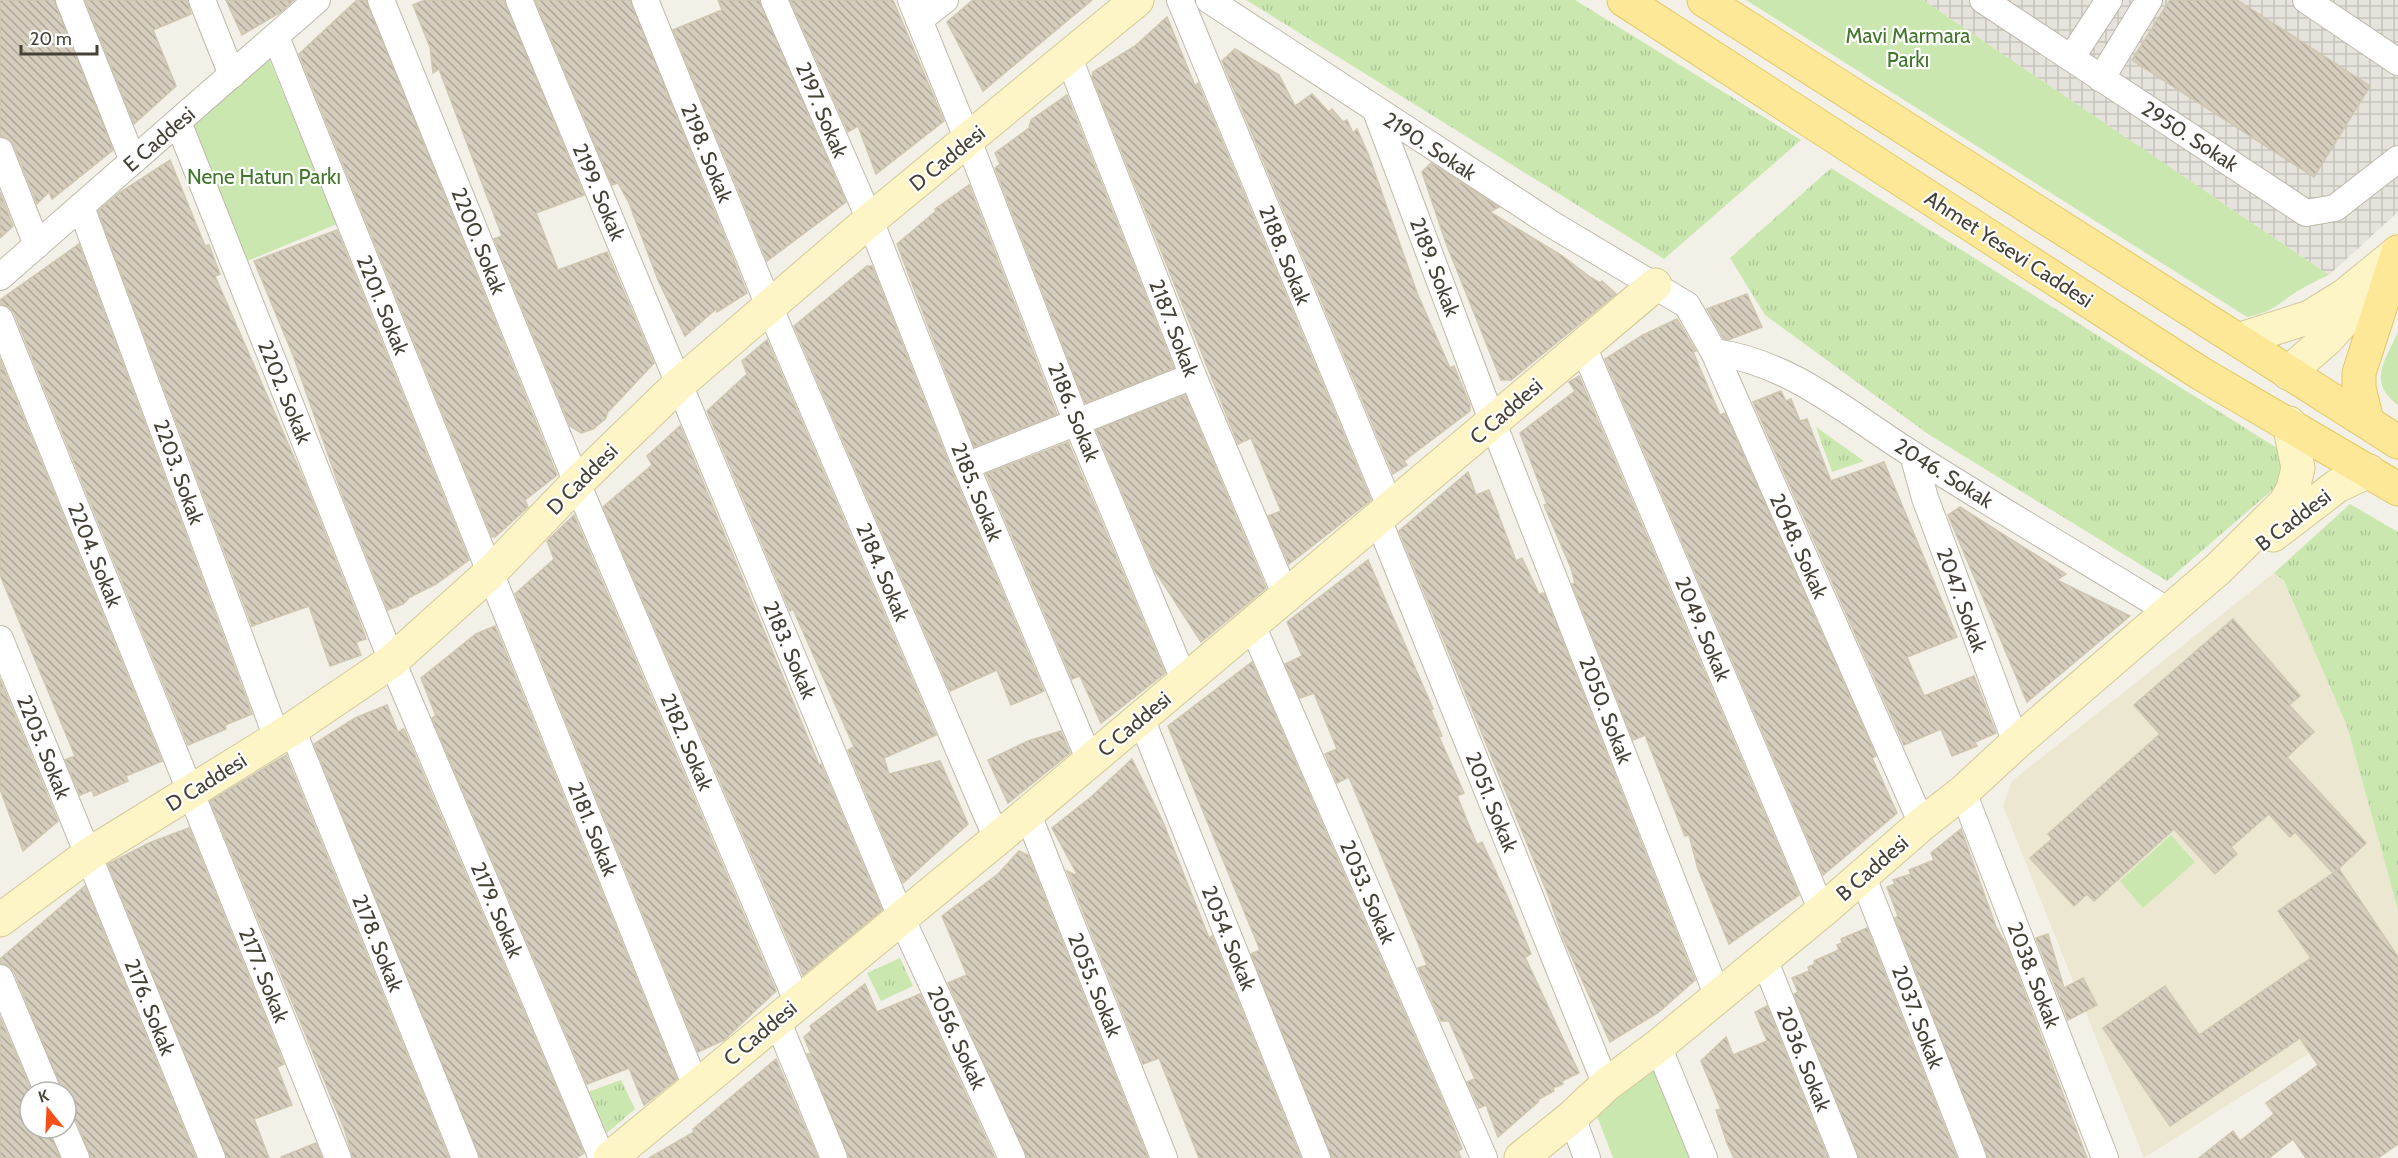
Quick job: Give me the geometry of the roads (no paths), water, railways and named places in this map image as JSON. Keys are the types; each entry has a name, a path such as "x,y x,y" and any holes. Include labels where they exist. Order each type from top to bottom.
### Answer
{"main road":[{"name":"Ahmet Yesevi Caddesi","path":"1624,0 2200,373 2289,423 2398,489"},
{"path":"1704,0 2241,339 2288,373 2398,442"},
{"path":"2367,421 2359,388 2359,373 2398,252"},
{"path":"2200,373 2261,379 2288,373"}],"street":[{"path":"69,0 133,161"},
{"path":"202,0 232,75"},
{"name":"E Caddesi","path":"0,277 318,0"},
{"name":"2200. Sokak","path":"381,0 577,483"},
{"name":"2199. Sokak","path":"519,0 679,384"},
{"name":"2198. Sokak","path":"645,0 769,306"},
{"name":"2197. Sokak","path":"774,0 870,220"},
{"path":"915,10 945,0"},
{"name":"D Caddesi","path":"0,920 88,855 284,733 392,661 491,572 577,483 679,384 870,220 1137,0"},
{"name":"2188. Sokak","path":"1180,0 1384,514"},
{"name":"2190. Sokak","path":"1209,0 1553,225 1655,285"},
{"name":"2950. Sokak","path":"1983,0 2306,213 2335,208 2398,159"},
{"path":"2071,58 2109,0"},
{"path":"2101,79 2149,0"},
{"path":"2307,0 2398,62"},
{"name":"2186. Sokak","path":"915,10 968,140 1077,423 1185,682"},
{"name":"2201. Sokak","path":"276,37 491,572"},
{"name":"2187. Sokak","path":"1069,58 1193,376 1286,596"},
{"name":"2189. Sokak","path":"1376,111 1493,423"},
{"name":"2202. Sokak","path":"178,122 392,661"},
{"path":"0,151 37,245"},
{"name":"2203. Sokak","path":"81,207 284,733"},
{"name":"2185. Sokak","path":"870,220 966,466 1090,761"},
{"path":"2241,339 2310,317 2344,296 2398,252"},
{"path":"2288,373 2356,310 2398,252"},
{"name":"C Caddesi","path":"619,1154 787,1010 1185,682 1655,285"},
{"name":"2048. Sokak","path":"1655,285 1687,305 1714,352 1922,824"},
{"name":"2184. Sokak","path":"769,306 997,839"},
{"name":"2204. Sokak","path":"0,319 190,791"},
{"name":"2049. Sokak","path":"1583,346 1822,911"},
{"name":"2046. Sokak","path":"1714,352 1745,356 1784,372 1835,402 1913,455 2168,611"},
{"path":"966,466 1193,376"},
{"name":"2183. Sokak","path":"679,384 901,917"},
{"name":"2050. Sokak","path":"1493,423 1718,997"},
{"name":"B Caddesi","path":"1521,1158 1572,1117 1606,1084 1658,1046 1863,877 2218,569 2285,502 2294,489 2298,468 2289,423"},
{"name":"2047. Sokak","path":"1913,455 1925,498 2016,743"},
{"name":"B Caddesi","path":"2218,569 2246,556 2337,486 2369,471"},
{"name":"2182. Sokak","path":"577,483 787,1010 834,1158"},
{"name":"2051. Sokak","path":"1384,514 1606,1084"},
{"name":"2181. Sokak","path":"491,572 696,1087"},
{"name":"2053. Sokak","path":"1252,625 1484,1158"},
{"name":"2205. Sokak","path":"0,639 88,855"},
{"name":"2179. Sokak","path":"392,661 619,1154"},
{"name":"2054. Sokak","path":"1141,718 1317,1158"},
{"name":"2178. Sokak","path":"284,733 465,1158"},
{"name":"2177. Sokak","path":"190,791 338,1158"},
{"name":"2038. Sokak","path":"1963,792 2105,1158"},
{"name":"2055. Sokak","path":"1027,812 1164,1158"},
{"name":"2176. Sokak","path":"88,855 212,1158"},
{"name":"2037. Sokak","path":"1863,877 1973,1158"},
{"name":"2056. Sokak","path":"901,917 1012,1158"},
{"name":"2036. Sokak","path":"1764,959 1844,1158"},
{"path":"0,978 43,1080"},
{"path":"1658,1046 1704,1158"},
{"path":"1572,1117 1587,1158"},
{"path":"68,1140 76,1158"}],"park label":[{"name":"Mavi Marmara Parkı","path":"1908,47"},
{"name":"Nene Hatun Parkı","path":"264,176"}]}
